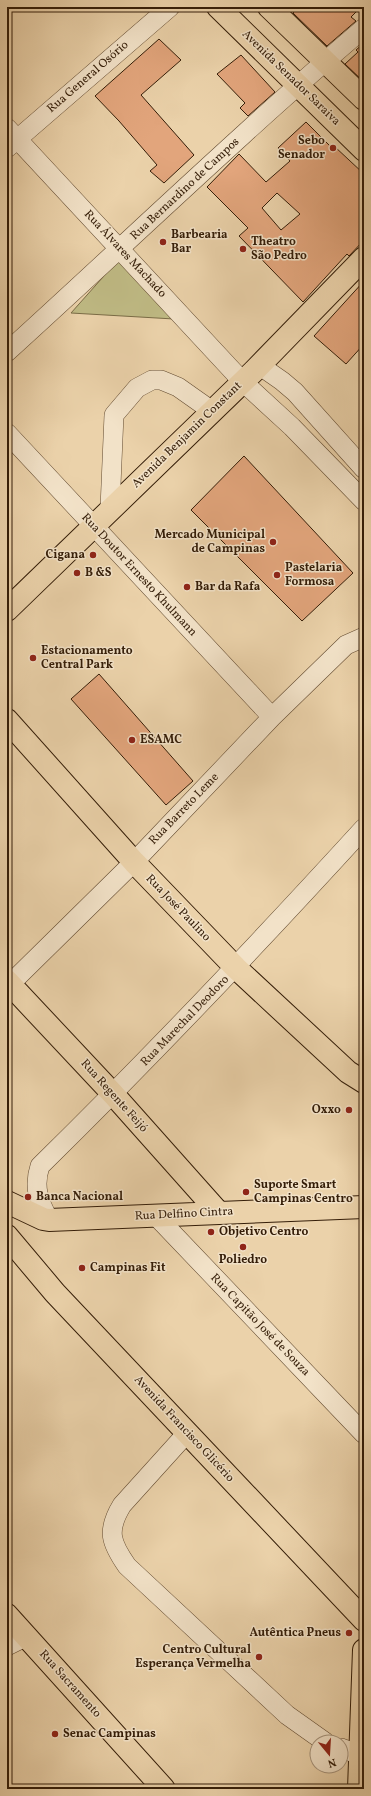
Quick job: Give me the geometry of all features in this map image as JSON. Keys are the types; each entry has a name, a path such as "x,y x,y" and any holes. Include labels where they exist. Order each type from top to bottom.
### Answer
{"main road":[{"name":"Avenida Senador Saraiva","path":"218,7 364,150"},
{"path":"269,7 326,60 364,99"},
{"name":"Avenida Benjamin Constant","path":"7,610 110,508 243,382 364,258"},
{"name":"Rua José Paulino","path":"7,720 134,862 236,968 344,1068 364,1082"},
{"name":"Rua Regente Feijó","path":"8,984 113,1094 219,1213"},
{"name":"Rua Delfino Cintra","path":"7,1202 43,1219 49,1220 364,1207"},
{"name":"Avenida Francisco Glicério","path":"7,1236 56,1292 187,1433 364,1620"},
{"name":"Rua Sacramento","path":"7,1615 164,1789"},
{"path":"359,1789 350,1751 364,1650"}],"street":[{"name":"Rua General Osório","path":"10,138 170,7"},
{"name":"Rua Bernardino de Campos","path":"7,352 121,249 225,151 299,86 326,60 364,28"},
{"name":"Rua Álvares Machado","path":"10,138 121,249 243,382 292,427 364,501"},
{"path":"259,365 295,392 364,469"},
{"path":"110,508 114,415 137,388 143,383 152,380 161,380 178,387 212,411"},
{"name":"Rua Doutor Ernesto Khulmann","path":"7,433 272,717"},
{"name":"Rua Barreto Leme","path":"8,984 134,862 272,717 346,645 364,636"},
{"name":"Rua Marechal Deodoro","path":"49,1220 41,1207 37,1191 37,1174 40,1166 113,1094 236,968 364,828"},
{"name":"Rua Capitão José de Souza","path":"156,1216 364,1434"},
{"path":"187,1433 122,1505 115,1517 112,1539 127,1566 286,1715 313,1734"},
{"path":"7,1646 27,1636"}],"shaded area":[{"path":"120,258 174,319 71,313"}],"building":[{"path":"298,7 361,7 351,17 356,21 327,46 293,13"},
{"path":"159,39 181,60 141,95 194,155 164,183 150,171 157,165 95,96"},
{"path":"364,43 364,82 345,64 358,52 356,50"},
{"path":"241,55 275,92 248,116 240,108 245,103 217,74"},
{"path":"306,122 332,148 334,146 364,174 364,240 349,256 347,254 303,302 239,236 248,228 207,187 239,154 266,182 290,161 278,148","holes":["277,193 300,214 281,230 262,208"]},
{"path":"364,281 364,344 346,364 314,336"},
{"name":"Mercado Municipal de Campinas","path":"244,456 353,573 302,621 191,510"},
{"name":"ESAMC","path":"99,674 193,781 166,805 71,699"}],"place":[{"name":"Sebo Senador","path":"333,148"},
{"name":"Barbearia Bar","path":"163,242"},
{"name":"Theatro São Pedro","path":"243,249"},
{"name":"Mercado Municipal de Campinas","path":"273,542"},
{"name":"Cigana","path":"93,555"},
{"name":"B &S","path":"77,573"},
{"name":"Pastelaria Formosa","path":"277,575"},
{"name":"Bar da Rafa","path":"187,587"},
{"name":"Estacionamento Central Park","path":"33,658"},
{"name":"ESAMC","path":"132,740"},
{"name":"Oxxo","path":"349,1110"},
{"name":"Suporte Smart Campinas Centro","path":"246,1192"},
{"name":"Banca Nacional","path":"28,1197"},
{"name":"Objetivo Centro","path":"211,1232"},
{"name":"Poliedro","path":"243,1247"},
{"name":"Campinas Fit","path":"82,1268"},
{"name":"Autêntica Pneus","path":"349,1633"},
{"name":"Centro Cultural Esperança Vermelha","path":"259,1657"},
{"name":"Senac Campinas","path":"55,1734"}]}
